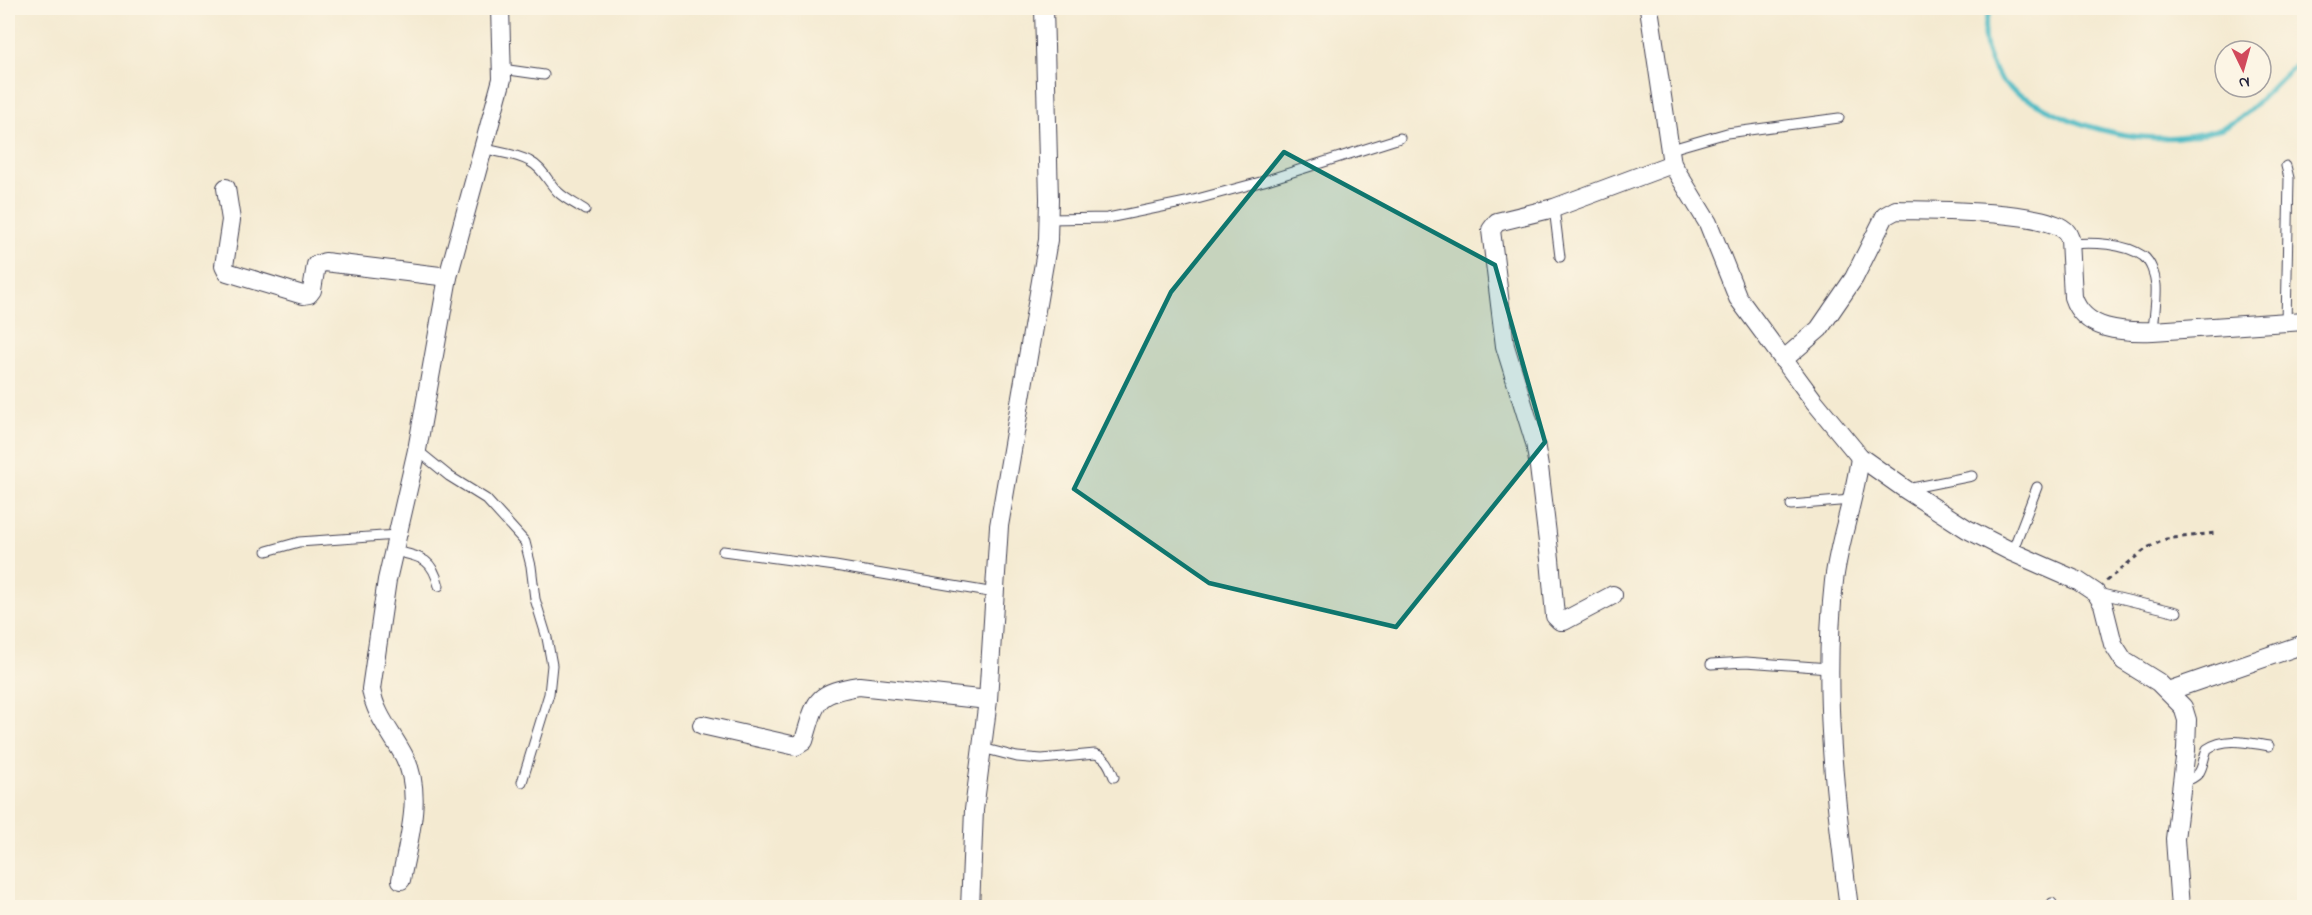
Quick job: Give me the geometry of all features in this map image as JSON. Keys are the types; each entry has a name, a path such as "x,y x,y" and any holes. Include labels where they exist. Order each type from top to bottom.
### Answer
{"street":[{"path":"401,880 412,817 414,790 405,758 374,703 371,689 387,580 417,450 448,277 501,86 500,8"},
{"path":"970,908 974,810 988,700 999,526 1041,288 1049,219 1044,8"},
{"path":"1649,8 1661,76 1670,157 1708,223 1734,290 1783,360 1860,457 1967,529 2078,581 2094,591 2103,604 2113,644 2124,661 2148,675 2183,707 2187,720 2186,750 2175,839 2176,886 2180,908"},
{"path":"1613,595 1564,621 1560,621 1555,616 1538,459 1505,346 1491,230 1497,222 1554,208 1670,157"},
{"path":"226,188 231,214 224,266 227,272 303,295 309,294 312,290 316,265 325,262 448,277"},
{"path":"1783,360 1812,336 1828,316 1854,278 1881,222 1888,212 1896,210 1964,212 2034,219 2061,227 2068,232 2071,244 2073,297 2076,306 2082,314 2108,329 2128,332 2153,331 2304,321"},
{"path":"1849,908 1832,760 1829,668 1834,581 1843,532 1857,483 1860,457"},
{"path":"2168,691 2304,644"},
{"path":"702,725 796,746 804,741 819,699 824,694 846,688 859,686 988,700"}],"lane":[{"path":"502,69 544,75"},
{"path":"1670,157 1727,133 1839,118"},
{"path":"1049,219 1108,218 1186,202 1264,181 1400,138"},
{"path":"483,148 530,161 540,168 558,192 585,210"},
{"path":"2286,166 2289,178 2286,323"},
{"path":"1554,208 1560,257"},
{"path":"2071,244 2088,242 2127,249 2142,255 2148,261 2156,283 2153,331"},
{"path":"417,450 449,476 486,499 525,542 535,599 547,638 552,665 549,694 522,782"},
{"path":"1905,489 1972,476"},
{"path":"2012,552 2037,487"},
{"path":"1791,505 1851,500"},
{"path":"267,550 299,542 396,543 431,564 439,586"},
{"path":"723,551 835,566 995,593"},
{"path":"2094,591 2177,612"},
{"path":"1711,664 1746,662 1829,668"},
{"path":"2183,782 2196,778 2200,774 2207,749 2218,743 2233,741 2269,746"},
{"path":"982,748 1017,757 1042,759 1095,754 1102,756 1114,777"}],"path":[{"path":"2094,591 2147,548 2174,537 2215,533"}],"highlighted area":[{"path":"1284,152 1495,265 1545,442 1396,627 1209,583 1074,489 1171,292"}],"waterway":[{"path":"1991,8 1984,31 1986,48 1991,63 2008,87 2056,114 2123,134 2170,138 2216,130 2241,117 2304,59"}]}
